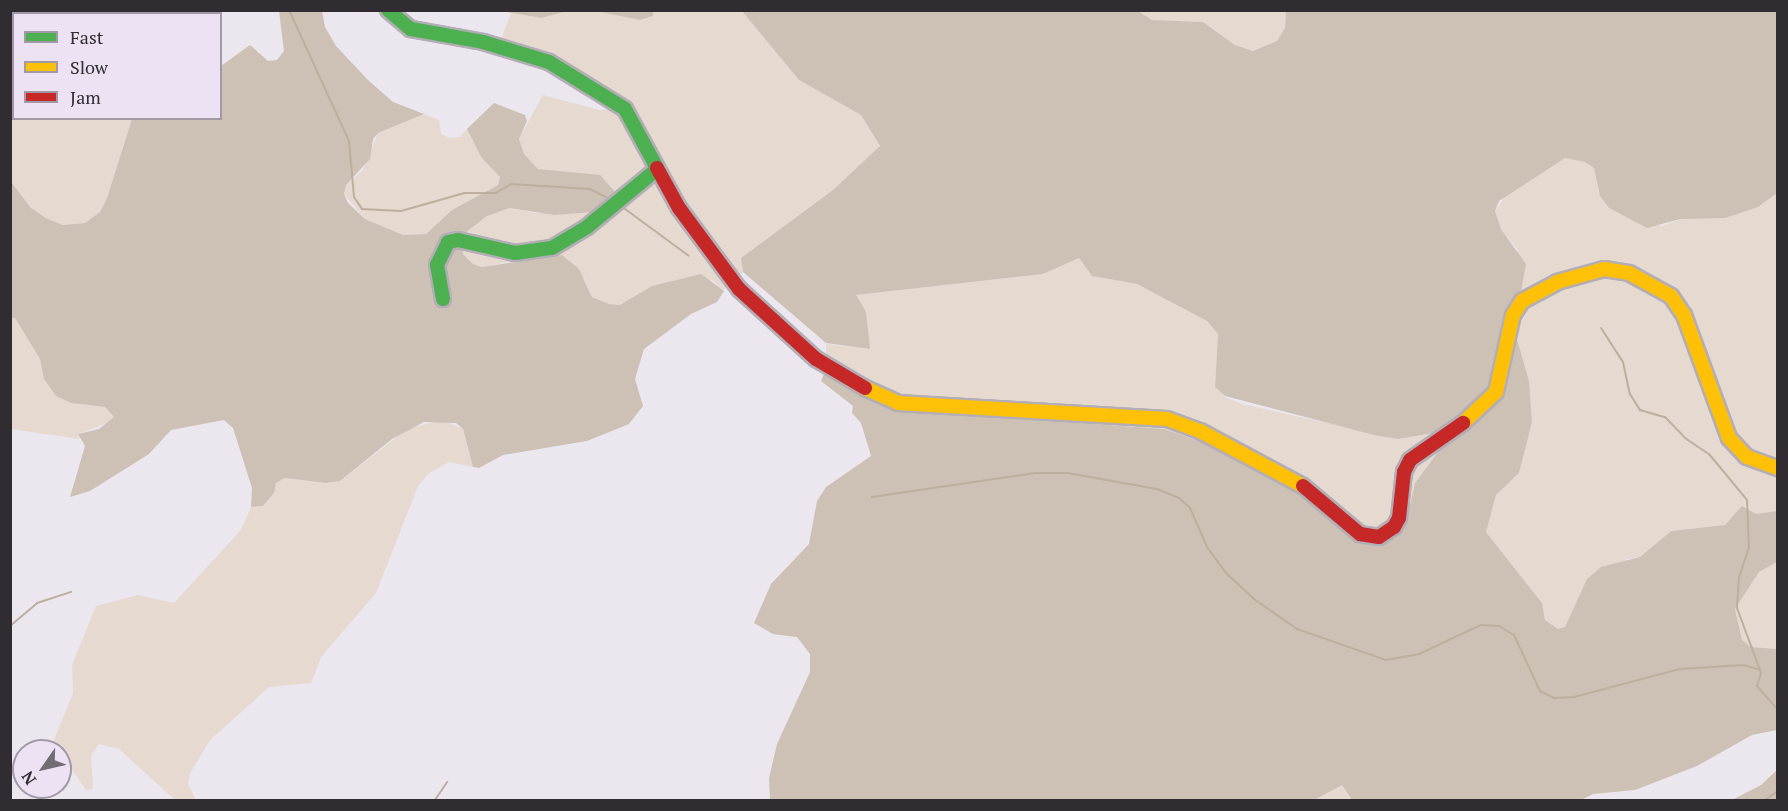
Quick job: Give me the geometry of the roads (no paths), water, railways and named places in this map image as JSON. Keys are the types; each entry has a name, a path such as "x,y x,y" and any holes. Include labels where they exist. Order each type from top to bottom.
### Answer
{"street":[{"path":"388,10 411,28 483,42 549,62 603,93 632,117 656,170 678,208 756,307 816,359 878,396 898,403 958,409 1167,419 1210,436 1297,482 1369,538 1379,537 1394,526 1399,518 1404,472 1410,460 1463,423 1496,392 1513,315 1522,301 1557,282 1593,270 1629,273 1671,296 1684,315 1729,438 1747,457 1778,468"},
{"path":"443,299 437,265 448,242 458,240 515,253 552,248 593,223 656,170"}],"waterway":[{"path":"289,10 349,141 354,197 362,209 401,211 464,193 496,193 511,184 590,189 612,200"},
{"path":"621,206 689,256"},
{"path":"1601,328 1623,362 1630,394 1640,410 1665,417 1685,438 1709,454 1747,500 1749,547 1739,577 1737,608 1761,673 1757,686 1778,710"},
{"path":"872,497 1035,473 1068,473 1157,489 1179,498 1190,508 1207,547 1225,572 1254,599 1297,629 1386,660 1419,654 1481,625 1499,626 1514,635 1540,691 1554,698 1574,697 1680,669 1744,665 1760,670"},
{"path":"10,626 37,603 71,592"},
{"path":"435,800 447,782"},
{"path":"1765,800 1778,791"}]}
